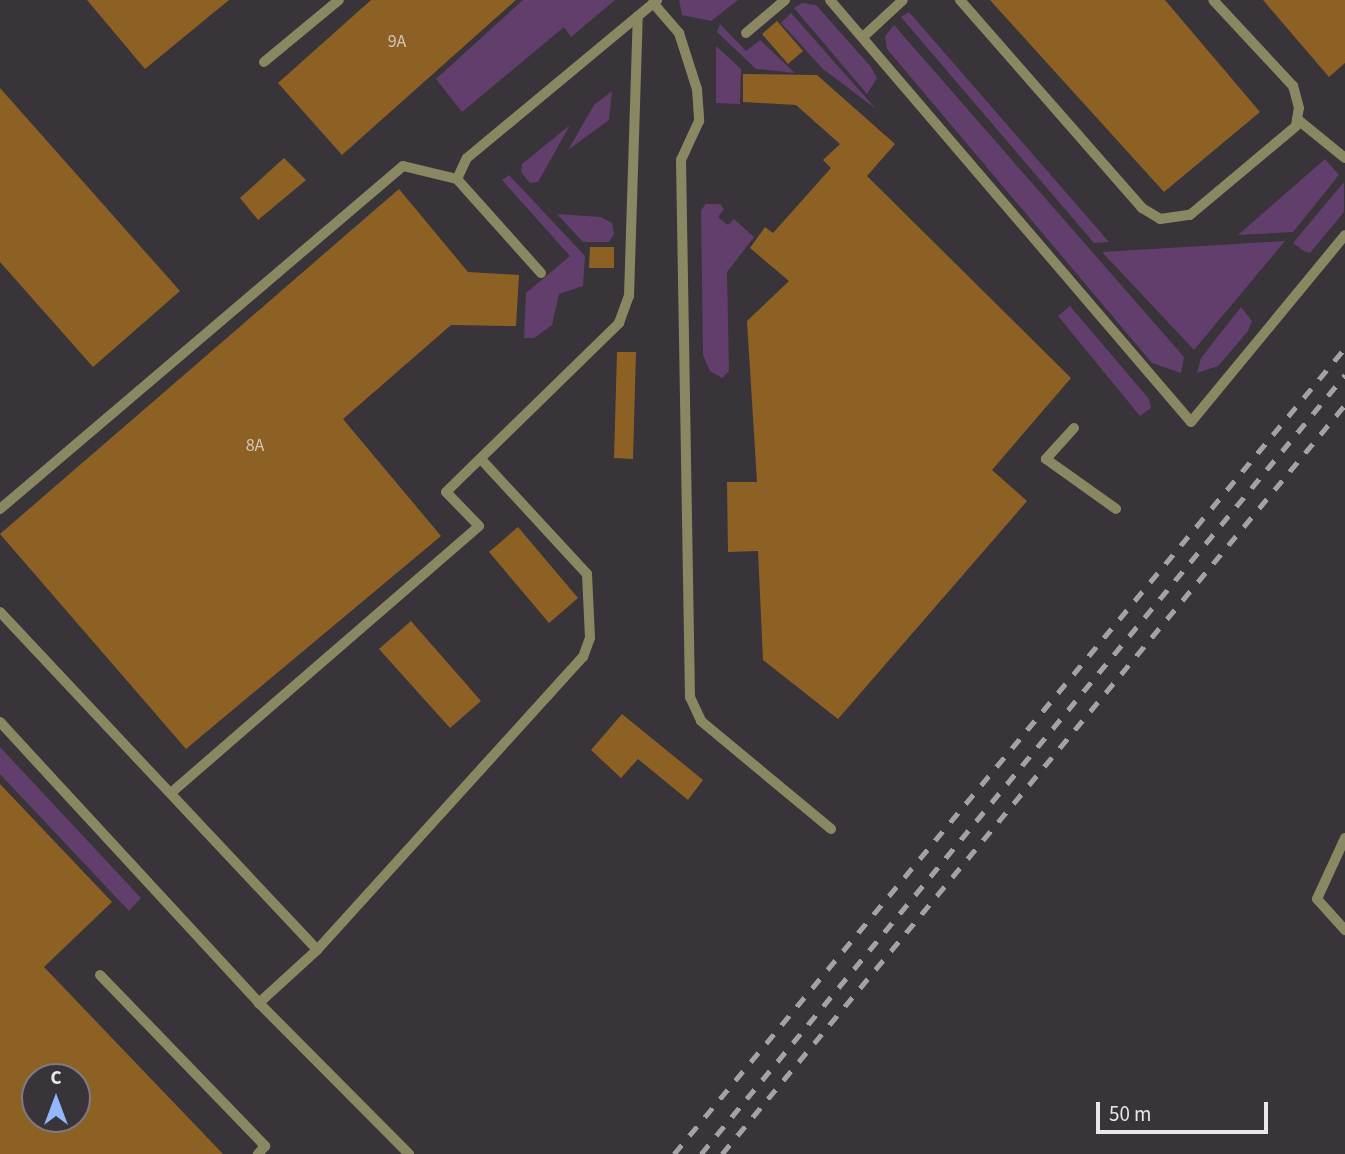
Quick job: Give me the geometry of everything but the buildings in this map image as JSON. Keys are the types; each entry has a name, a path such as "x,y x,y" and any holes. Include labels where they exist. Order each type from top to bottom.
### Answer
{"lane":[{"path":"264,62 339,0"},
{"path":"746,33 785,0"},
{"path":"830,0 1191,422 1345,235"},
{"path":"863,37 904,0"},
{"path":"960,0 1142,208 1160,219 1190,215 1296,126 1293,86 1213,0"},
{"path":"457,179 467,158 655,1 679,33 697,89 699,121 681,160 690,697 701,721 831,829"},
{"path":"172,792 479,526 446,492 603,344 619,323 629,296 638,16"},
{"path":"1297,119 1345,158"},
{"path":"0,509 403,166 457,179 541,273"},
{"path":"1074,428 1046,458 1116,509"},
{"path":"259,1003 317,950 583,657 590,638 587,574 481,459"},
{"path":"0,612 172,792 317,950"},
{"path":"0,722 259,1003 409,1154"},
{"path":"1345,838 1317,899 1345,930"},
{"path":"100,975 265,1146 258,1154"}],"shaded area":[{"path":"523,0 615,0 571,37 564,27 462,112 436,79"},
{"path":"679,0 738,0 711,21 682,15"},
{"path":"802,3 816,5 871,67 877,78 867,94 794,8"},
{"path":"909,12 1109,242 1094,243 901,17"},
{"path":"791,13 876,109 823,69 781,23"},
{"path":"720,24 746,51 760,40 795,73 756,69 717,32"},
{"path":"894,25 1184,357 1181,373 1152,363 887,49 885,36"},
{"path":"716,46 741,69 740,104 716,103"},
{"path":"612,91 609,120 568,150 594,105"},
{"path":"570,125 538,182 530,183 521,172 522,164"},
{"path":"1325,159 1339,175 1293,232 1238,235"},
{"path":"509,175 585,256 583,286 559,294 552,325 534,338 524,338 526,293 570,256 502,180"},
{"path":"1344,182 1344,212 1310,253 1304,251 1293,243"},
{"path":"706,204 720,204 724,209 718,217 728,225 734,219 754,237 727,272 729,371 722,378 710,371 703,355 701,210"},
{"path":"557,214 601,217 612,223 614,234 609,242 583,242"},
{"path":"1285,241 1194,350 1102,252"},
{"path":"1070,306 1149,399 1151,408 1140,416 1058,316"},
{"path":"1241,307 1252,321 1248,331 1218,366 1197,373 1201,358"},
{"path":"0,747 141,898 129,911 0,774"}],"railway":[{"path":"674,1154 1345,348"},
{"path":"701,1154 1345,375"},
{"path":"722,1154 1345,405"}]}
